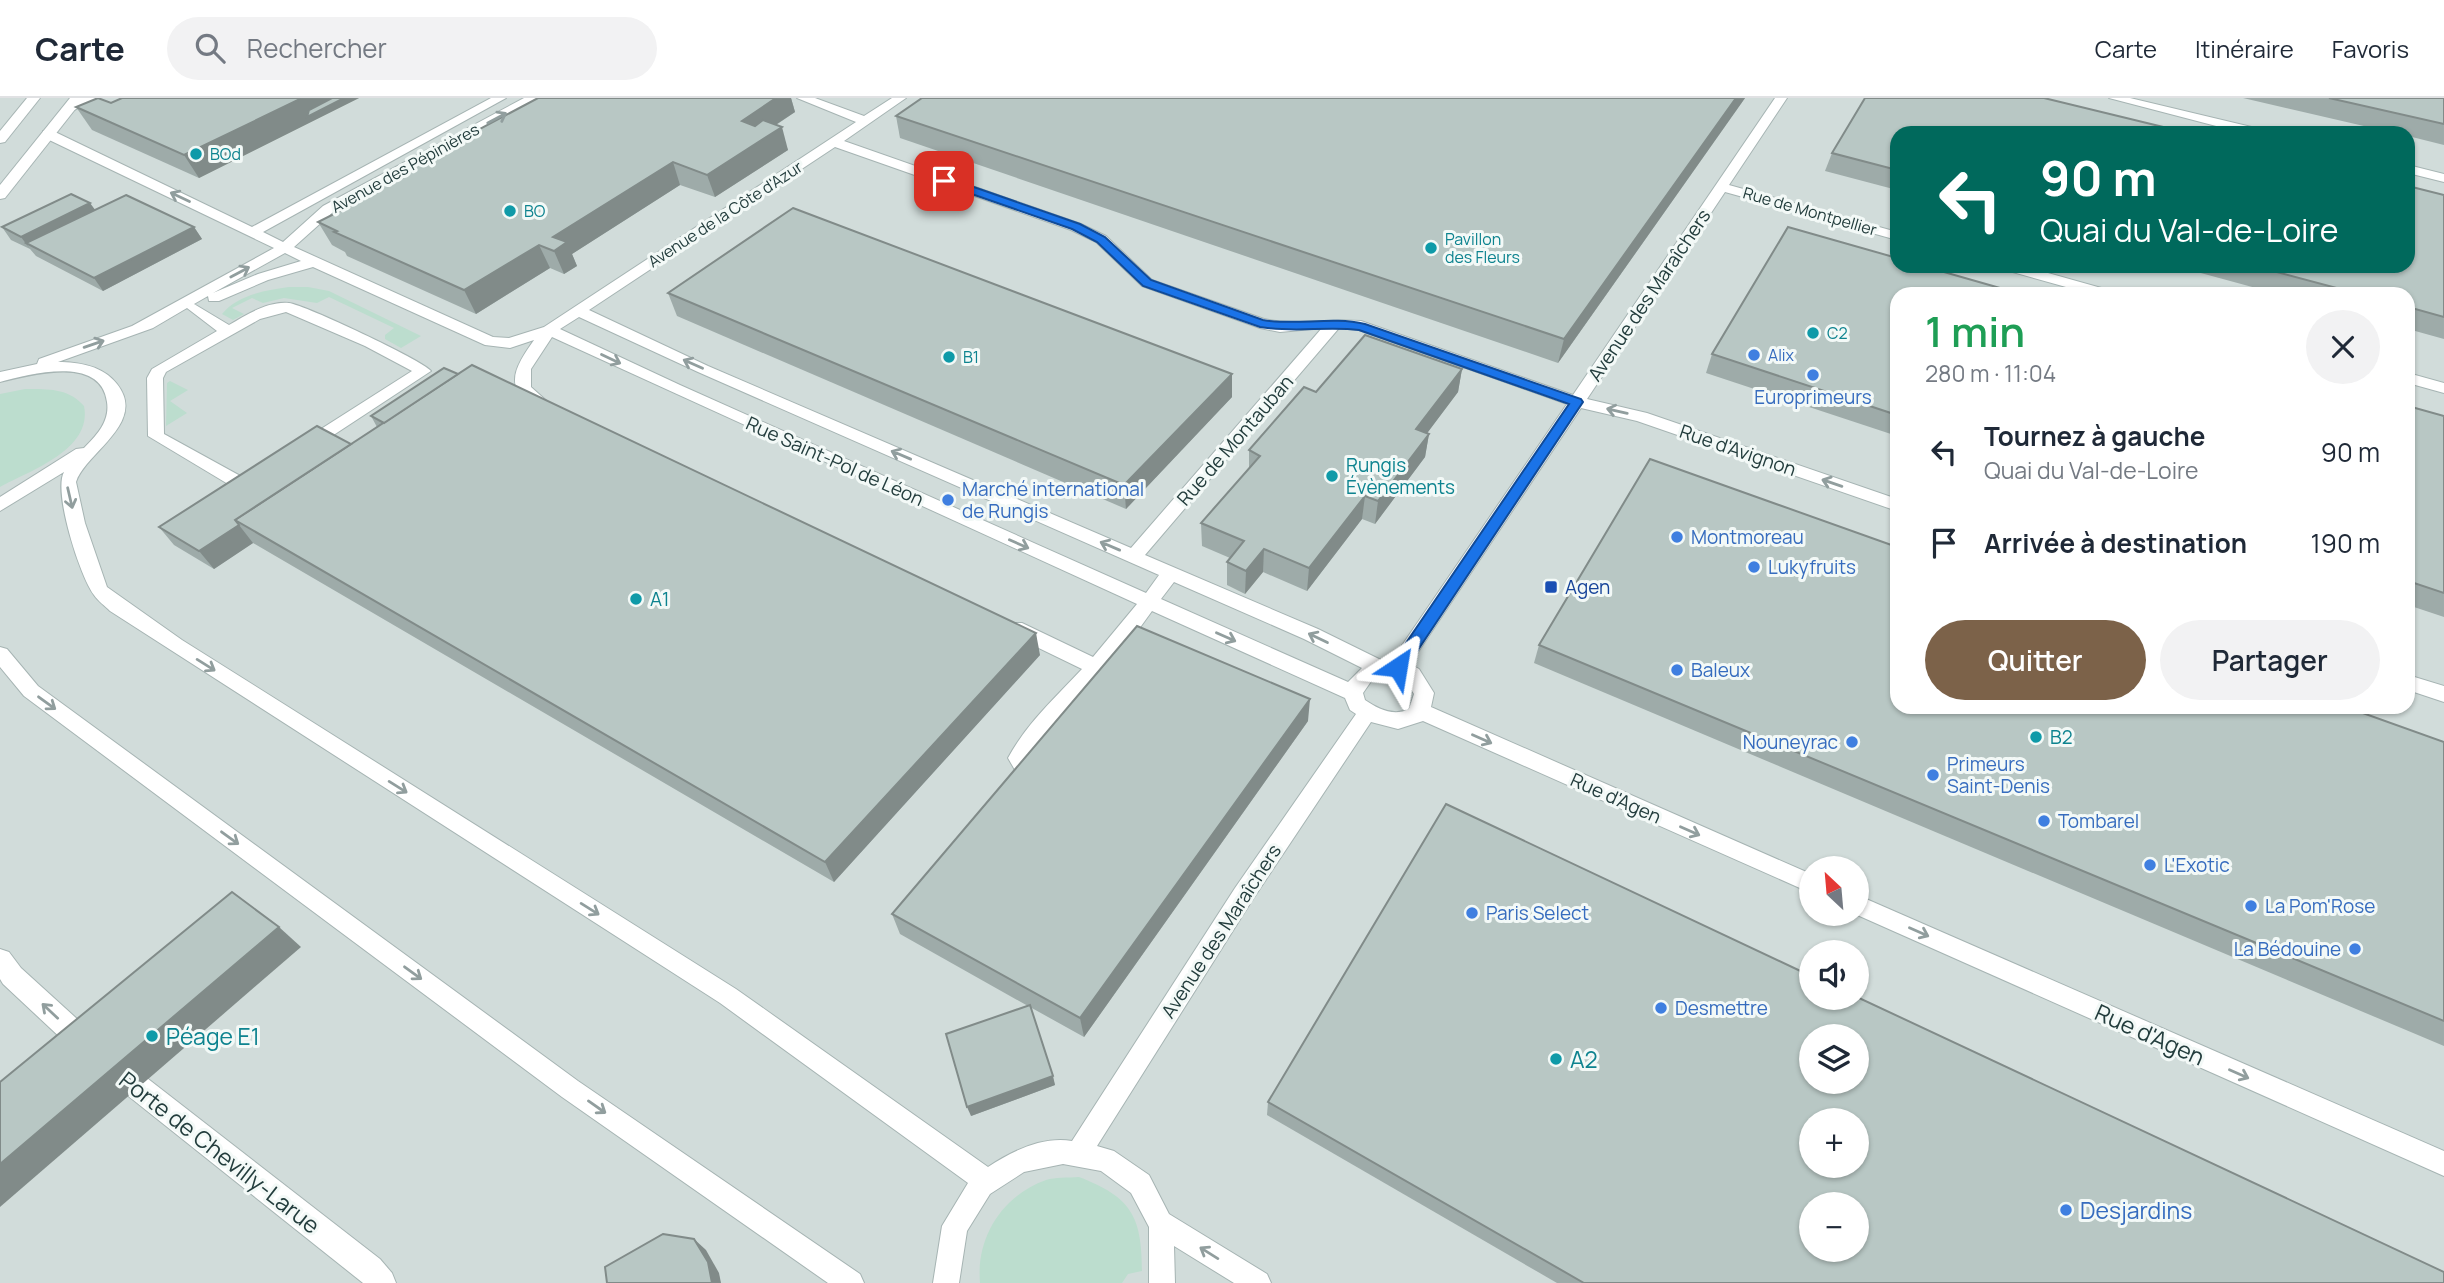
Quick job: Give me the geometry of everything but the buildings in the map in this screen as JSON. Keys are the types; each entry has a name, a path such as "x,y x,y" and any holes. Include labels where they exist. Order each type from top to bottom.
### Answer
{"street":[{"path":"0,195 74,102"},
{"name":"Porte de Chevilly-Larue","path":"0,961 12,976 87,1046 370,1269 382,1283"}],"lane":[{"path":"0,139 34,98"},
{"path":"74,102 92,98"},
{"name":"Avenue des Pépinières","path":"253,232 500,98"},
{"name":"Avenue des Pépinières","path":"138,329 286,247 328,209 533,98"},
{"path":"803,98 866,121"},
{"name":"Avenue de la Côte d'Azur","path":"549,330 900,98"},
{"name":"Avenue des Maraîchers","path":"1389,667 1577,402 1782,98"},
{"path":"2115,98 2230,126"},
{"path":"48,134 314,262 490,342 510,343 549,330"},
{"name":"Rue d'Avignon","path":"834,142 1076,227 1101,239 1147,283 1265,325 1280,327 1335,323 1361,326 1577,402 1641,417 1890,503"},
{"path":"2415,171 2444,178"},
{"name":"Rue de Montpellier","path":"1723,187 1890,234"},
{"path":"3,376 138,329 262,277 314,262"},
{"path":"2032,273 2082,287"},
{"path":"194,307 215,324 228,330"},
{"path":"288,307 370,343 423,371 244,486 154,433 156,372 228,330 269,310 288,307"},
{"name":"Rue Saint-Pol de Léon","path":"578,311 703,369 1389,667"},
{"name":"Rue de Montauban","path":"1134,556 1335,323"},
{"path":"549,330 521,374 522,388 530,398 555,410"},
{"name":"Rue Saint-Pol de Léon","path":"549,330 1353,693"},
{"path":"3,376 56,366 92,371 111,386 116,409 109,429 73,471 68,488 99,591 175,645 728,996 987,1181"},
{"path":"2415,380 2444,388"},
{"path":"0,505 100,442"},
{"path":"1030,778 1018,758 1032,736 1124,635 1171,572"},
{"path":"995,619 1096,667"},
{"path":"0,654 31,691 53,708 570,1089 851,1283"},
{"path":"1389,667 1412,674 1424,693 1420,711 1410,719 1397,722 1379,719 1357,705 1353,693 1363,675 1389,667"},
{"path":"2415,684 2444,694"},
{"name":"Rue d'Agen","path":"1420,711 1799,879"},
{"name":"Avenue des Maraîchers","path":"1080,1151 1243,895 1367,713"},
{"name":"Rue d'Agen","path":"1869,909 2444,1164"},
{"path":"946,1283 945,1264 952,1233 966,1204 987,1181 1013,1162 1042,1153 1080,1151 1106,1158 1125,1170 1147,1194 1160,1223 1166,1251 1162,1283"},
{"path":"1160,1223 1258,1283"}],"shaded area":[{"name":"Marché international de Rungis","path":"0,98 2444,98 2444,1283 0,1283"}],"green space":[{"path":"289,287 329,291 421,336 401,348 385,339 385,335 394,328 329,297 317,303 284,298 263,303 252,298 232,308 244,314 233,320 222,314 244,298"},
{"path":"170,381 188,390 170,401 187,413 166,426 167,383"},
{"path":"25,389 57,391 72,396 84,406 84,421 79,435 69,447 42,466 0,487 0,394"},
{"path":"1079,1177 1111,1192 1130,1211 1139,1236 1142,1271 1128,1274 1122,1283 980,1283 982,1250 995,1220 1005,1207 1030,1187 1046,1180"}],"place":[{"name":"BOd","path":"196,154"},
{"name":"BO","path":"510,211"},
{"name":"Pavillon des Fleurs","path":"1431,248"},
{"name":"C2","path":"1813,333"},
{"name":"Alix","path":"1754,355"},
{"name":"B1","path":"949,357"},
{"name":"Europrimeurs","path":"1813,375"},
{"name":"Rungis Évènements","path":"1332,476"},
{"name":"Marché international de Rungis","path":"948,500"},
{"name":"Montmoreau","path":"1677,537"},
{"name":"Lukyfruits","path":"1754,567"},
{"name":"Agen","path":"1551,587"},
{"name":"A1","path":"636,599"},
{"name":"Baleux","path":"1677,670"},
{"name":"B2","path":"2036,737"},
{"name":"Nouneyrac","path":"1852,742"},
{"name":"Primeurs Saint-Denis","path":"1933,775"},
{"name":"Tombarel","path":"2044,821"},
{"name":"L'Exotic","path":"2150,865"},
{"name":"La Pom'Rose","path":"2251,906"},
{"name":"Paris Select","path":"1472,913"},
{"name":"La Bédouine","path":"2355,949"},
{"name":"Desmettre","path":"1661,1008"},
{"name":"Péage E1","path":"152,1036"},
{"name":"A2","path":"1556,1059"},
{"name":"Desjardins","path":"2066,1210"}],"route":[{"path":"944,181 1076,227 1101,239 1147,283 1265,325 1280,327 1335,323 1361,326 1577,402 1398,667"}]}
